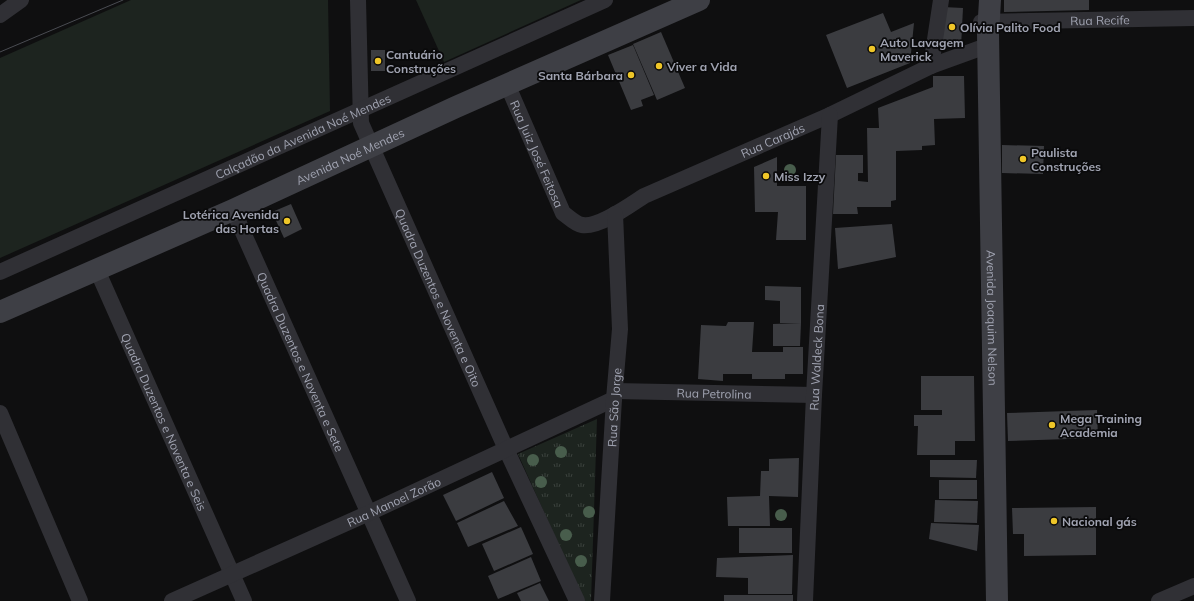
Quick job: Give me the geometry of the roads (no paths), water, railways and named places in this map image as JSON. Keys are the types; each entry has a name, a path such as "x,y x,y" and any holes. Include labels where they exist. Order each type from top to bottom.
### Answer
{"main road":[{"name":"Avenida Noé Mendes","path":"0,312 233,210 507,84 699,0"},
{"name":"Avenida Joaquim Nelson","path":"974,0 988,24 997,601"}],"street":[{"path":"0,15 21,0"},
{"name":"Quadra Duzentos e Noventa e Oito","path":"358,0 361,123 506,449 577,601"},
{"name":"Calçadão da Avenida Noé Mendes","path":"0,272 360,112 605,0"},
{"path":"931,66 941,0"},
{"name":"Rua Recife","path":"931,66 988,24 1194,18"},
{"name":"Rua Carajás","path":"615,214 644,196 830,115 931,66"},
{"name":"Rua Juiz José Feitosa","path":"507,84 564,213 580,225 588,225 599,222 615,214"},
{"name":"Rua Waldeck Bona","path":"805,601 814,395 830,115"},
{"name":"Quadra Duzentos e Noventa e Sete","path":"233,210 408,601"},
{"name":"Rua São Jorge","path":"602,601 614,395 620,329 615,214"},
{"name":"Quadra Duzentos e Noventa e Seis","path":"97,270 244,601"},
{"name":"Rua Petrolina","path":"614,395 814,395"},
{"name":"Rua Manoel Zorão","path":"172,601 369,513 506,449 614,395"},
{"path":"0,413 80,601"},
{"path":"1160,601 1194,586"}],"tram line":[{"path":"0,52 123,0"}],"place":[{"name":"Olívia Palito Food","path":"952,27"},
{"name":"Auto Lavagem Maverick","path":"872,49"},
{"name":"Cantuário Construções","path":"378,61"},
{"name":"Viver a Vida","path":"659,66"},
{"name":"Santa Bárbara","path":"631,75"},
{"name":"Paulista Construções","path":"1023,159"},
{"name":"Miss Izzy","path":"766,176"},
{"name":"Lotérica Avenida das Hortas","path":"287,221"},
{"name":"Mega Training Academia","path":"1052,425"},
{"name":"Nacional gás","path":"1054,521"}]}
